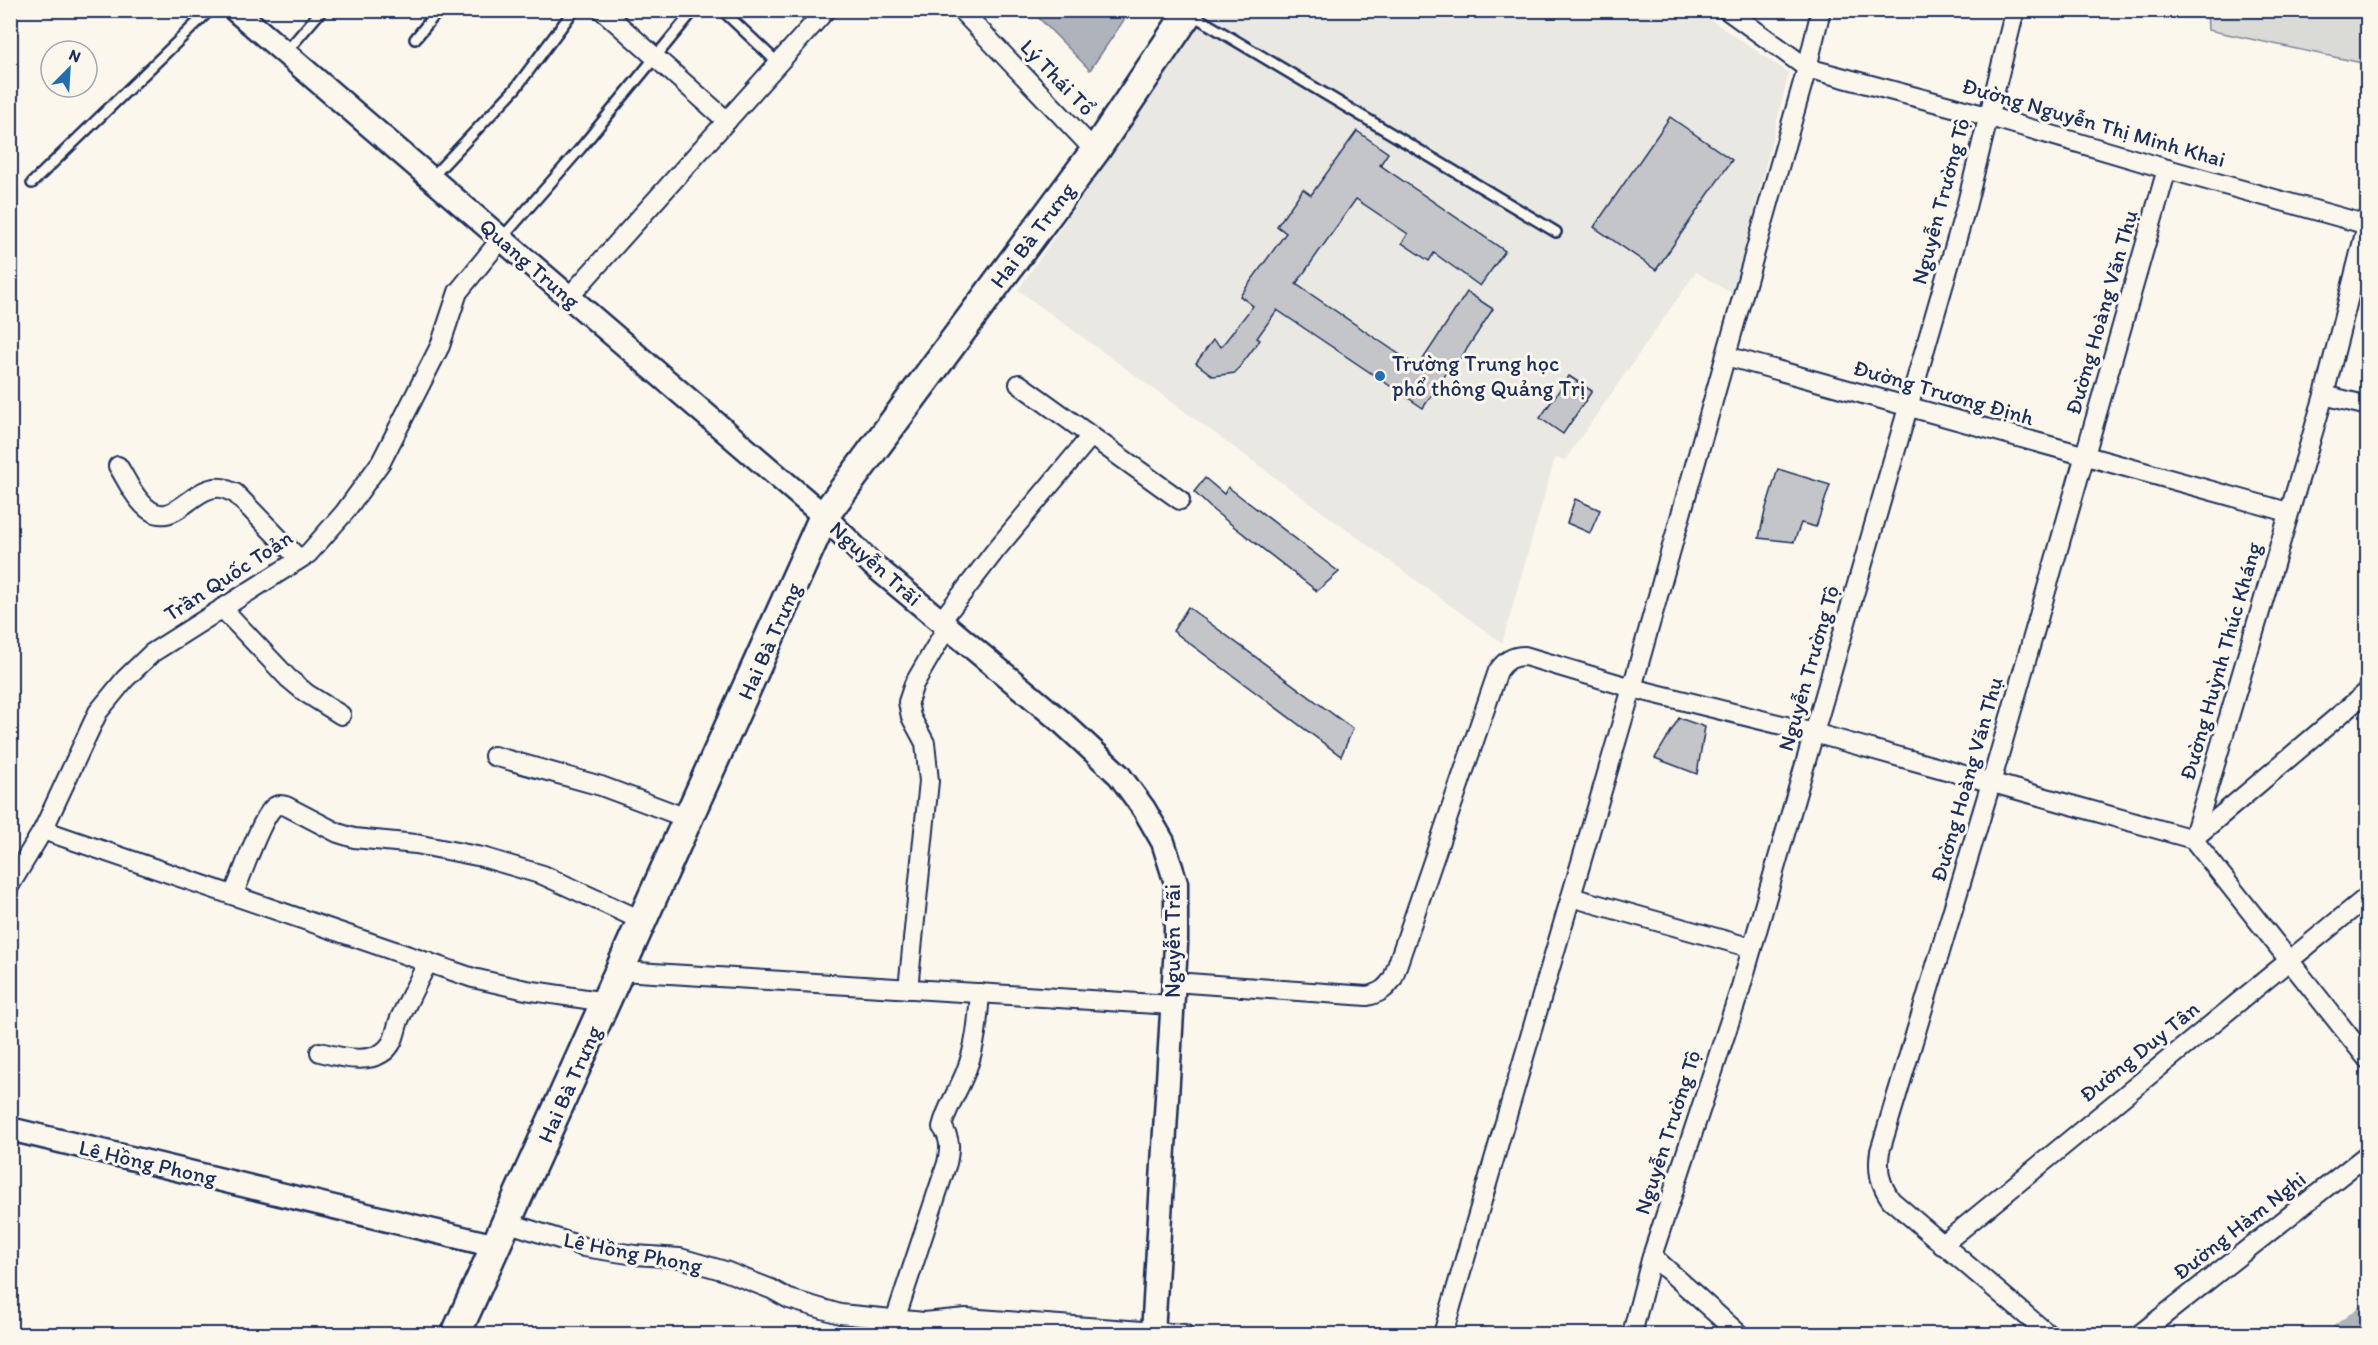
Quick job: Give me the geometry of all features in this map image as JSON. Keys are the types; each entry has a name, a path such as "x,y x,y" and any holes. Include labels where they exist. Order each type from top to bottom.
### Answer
{"main road":[{"name":"Hai Bà Trưng","path":"456,1335 824,516 1095,151 1190,12"}],"street":[{"name":"Quang Trung","path":"235,10 824,516"},
{"path":"602,10 727,121"},
{"path":"569,297 826,10"},
{"name":"Lý Thái Tổ","path":"962,10 1095,151"},
{"path":"1727,10 1807,68"},
{"path":"1443,1335 1632,688 1807,68 1821,10"},
{"name":"Nguyễn Trường Tộ","path":"1632,1335 1652,1256 1752,948 1966,207 2014,10"},
{"name":"Đường Nguyễn Thị Minh Khai","path":"1807,68 1988,116 2367,225"},
{"name":"Đường Hoàng Văn Thụ","path":"2048,1335 1891,1200 1881,1185 1878,1167 1880,1151 1990,783 2167,169"},
{"name":"Đường Huỳnh Thúc Kháng","path":"2193,839 2324,395 2367,225"},
{"name":"Trần Quốc Toản","path":"10,885 43,830 98,712 125,679 152,653 308,554 344,513 381,462 440,346 458,292 501,239"},
{"name":"Đường Trương Định","path":"1726,356 2288,512"},
{"path":"1019,384 1180,500"},
{"path":"2324,395 2367,406"},
{"path":"908,989 929,781 925,743 911,717 908,702 914,684 944,624 995,551 1091,436"},
{"path":"118,466 141,502 158,514 167,515 174,512 188,501 211,489 221,488 235,493 299,559"},
{"name":"Nguyễn Trãi","path":"824,516 872,564 1064,723 1119,775 1144,809 1163,842 1176,883 1174,982 1153,1333"},
{"path":"222,608 288,678 306,693 341,715"},
{"path":"1174,982 1367,996 1379,993 1387,987 1394,978 1498,671 1510,659 1525,656 1632,688 1814,733 2193,839 2367,1060"},
{"path":"2193,839 2367,691"},
{"path":"494,756 601,786 689,819"},
{"path":"233,895 264,820 272,808 278,805 286,806 338,833 354,838 416,844 482,857 543,875 643,921"},
{"path":"43,830 428,962 494,982 606,1002"},
{"name":"Đường Duy Tân","path":"1942,1245 2367,896"},
{"path":"1571,897 1752,948"},
{"path":"320,1052 348,1059 370,1057 388,1047 393,1040 398,1021 428,962"},
{"path":"621,971 1172,1005"},
{"path":"895,1320 946,1163 949,1149 948,1135 942,1126 945,1114 967,1068 978,1032 980,993"},
{"name":"Lê Hồng Phong","path":"10,1129 501,1234 635,1255 680,1258 725,1271 771,1289 789,1299 840,1314 924,1322 966,1318 1184,1335"},
{"name":"Đường Hàm Nghi","path":"2140,1335 2367,1154"},
{"path":"1652,1256 1739,1335"}],"lane":[{"path":"32,183 210,10"},
{"path":"285,54 322,10"},
{"path":"415,39 440,10"},
{"path":"431,178 515,89 574,10"},
{"path":"501,239 526,213 694,10"},
{"path":"722,10 779,64"},
{"path":"1190,12 1556,232"}],"shaded area":[{"path":"1032,11 1130,11 1090,70"},
{"name":"Trường Trung học phổ thông Quảng Trị","path":"1210,11 1698,11 1789,73 1733,294 1696,272 1565,460 1555,458 1502,643 1018,290"},
{"path":"2207,11 2367,11 2367,64 2208,30"}],"building":[{"path":"1670,117 1732,160 1656,270 1594,227"},
{"path":"1357,131 1388,153 1380,165 1505,251 1480,286 1434,253 1429,261 1402,243 1408,234 1356,199 1296,284 1418,367 1467,292 1493,309 1457,364 1454,362 1423,408 1277,310 1257,338 1260,340 1235,373 1213,376 1196,363 1213,340 1221,347 1253,306 1240,296 1286,233 1277,226 1303,189 1311,195"},
{"path":"1569,376 1592,391 1563,434 1540,418"},
{"path":"1778,469 1830,485 1816,527 1801,523 1794,542 1759,538"},
{"path":"1205,478 1224,494 1228,487 1339,572 1317,591 1214,511 1194,492"},
{"path":"1575,499 1600,510 1590,533 1567,523"},
{"path":"1188,607 1353,729 1341,756 1173,631"},
{"path":"1679,718 1705,727 1697,774 1655,758"}],"waterway":[{"path":"2341,1334 2368,1314"}],"place":[{"name":"Trường Trung học phổ thông Quảng Trị","path":"1380,376"}]}
